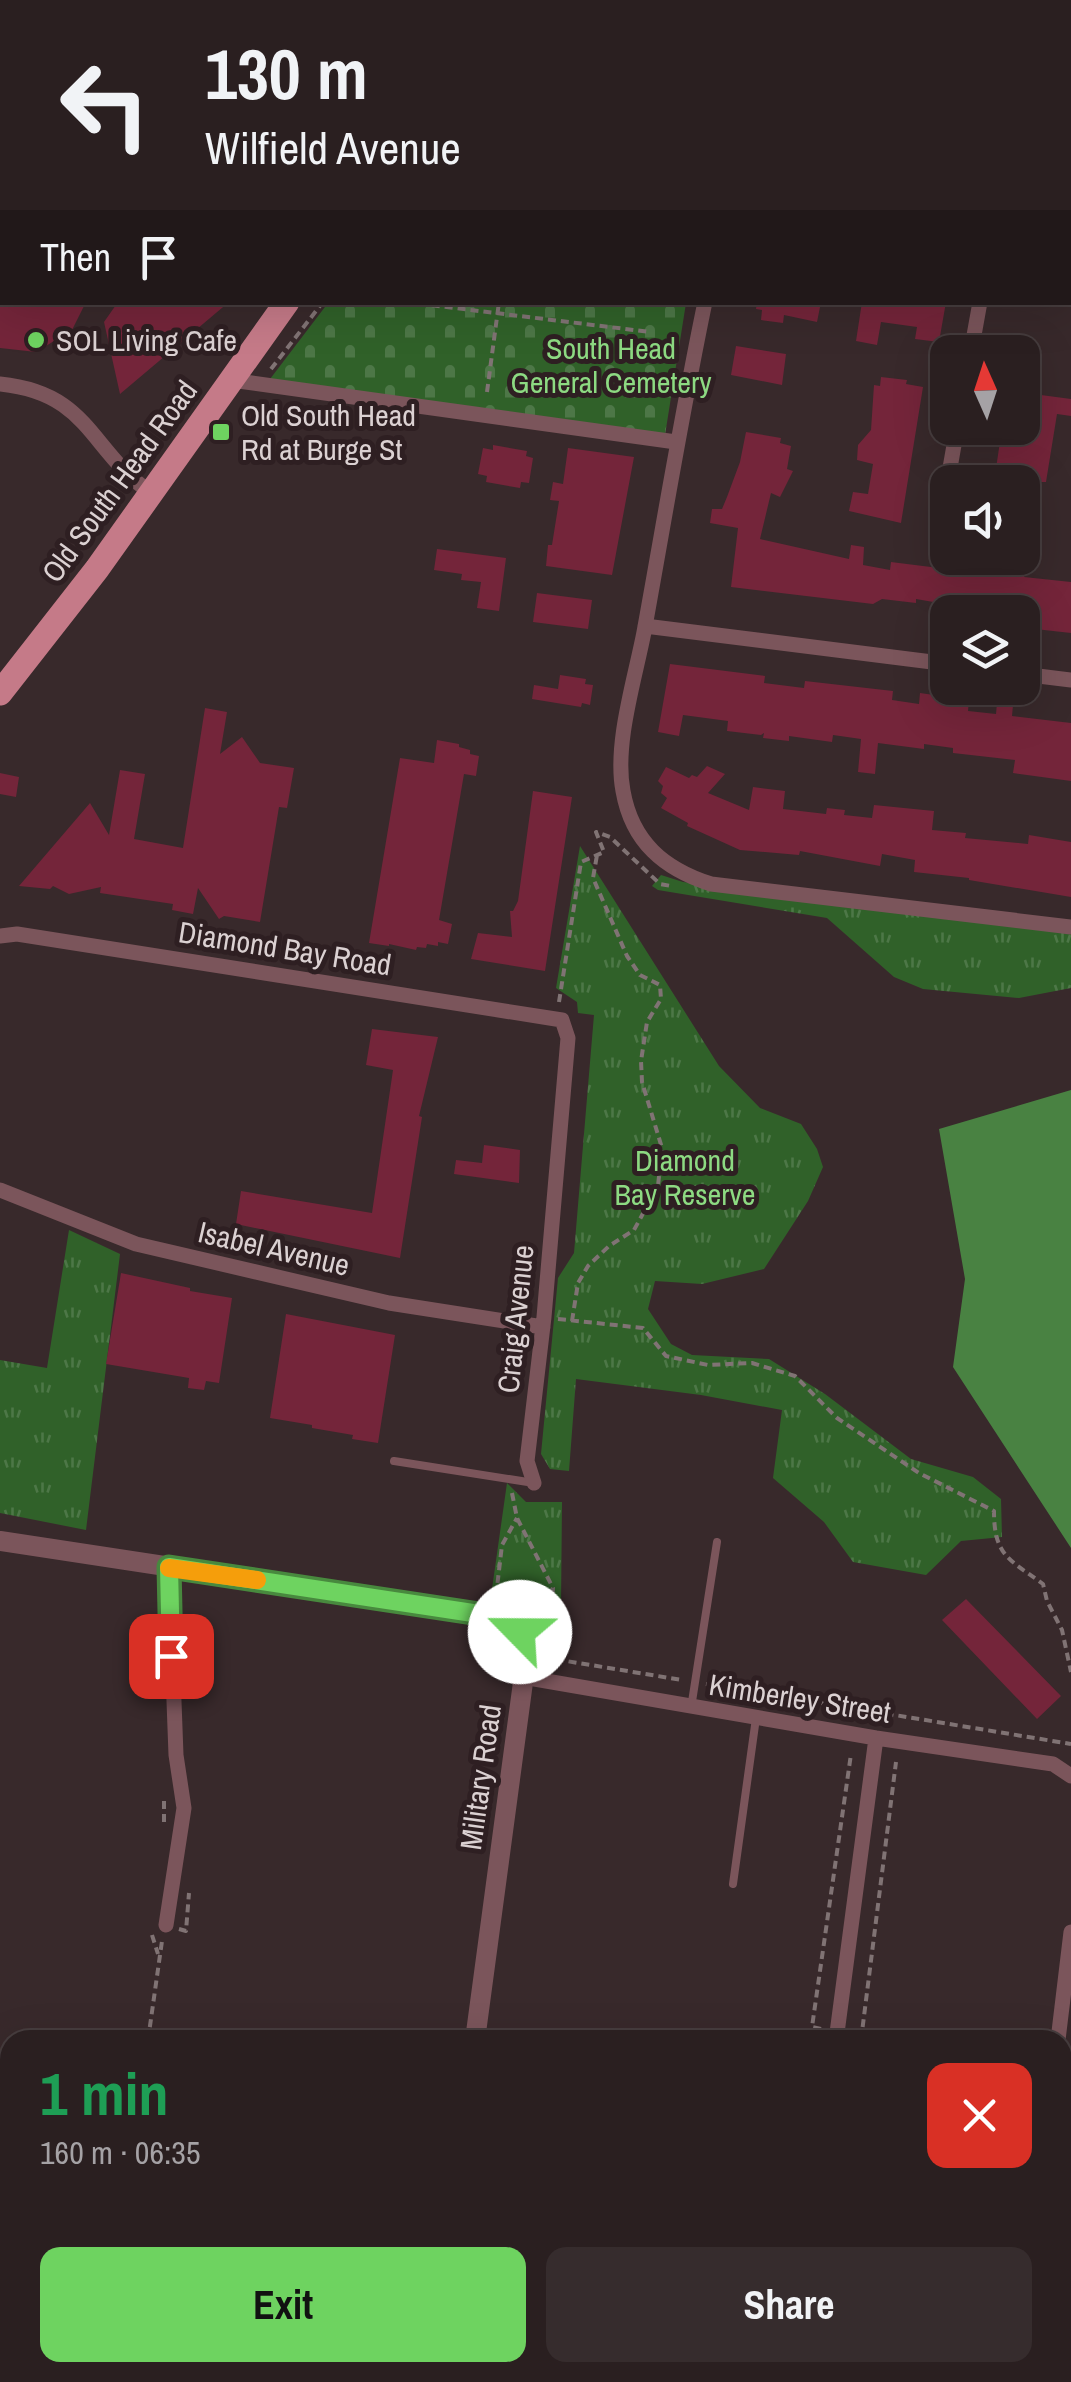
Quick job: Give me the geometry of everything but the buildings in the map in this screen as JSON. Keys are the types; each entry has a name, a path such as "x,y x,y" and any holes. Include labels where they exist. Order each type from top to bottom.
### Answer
{"main road":[{"name":"Old South Head Road","path":"0,694 42,644 285,305"}],"street":[{"path":"704,305 676,442 621,764 622,790 641,837 679,874 711,884 1071,927"},
{"path":"974,335 979,305"},
{"path":"231,380 676,442"},
{"path":"0,384 42,392 64,405 88,424 125,472 152,493"},
{"path":"645,626 930,662"},
{"path":"1040,676 1071,680"},
{"name":"Diamond Bay Road","path":"0,936 17,934 562,1020"},
{"name":"Craig Avenue","path":"534,1483 528,1461 568,1038 562,1020"},
{"name":"Isabel Avenue","path":"0,1190 136,1244 389,1303 544,1322"},
{"path":"0,1542 486,1615 510,1622"},
{"path":"158,1927 184,1808 176,1755 169,1567"},
{"name":"Military Road","path":"476,2030 526,1647 520,1632 510,1622"},
{"name":"Kimberley Street","path":"523,1678 1053,1764 1069,1773"},
{"path":"837,2030 876,1738"},
{"path":"1059,2030 1071,1932"}],"lane":[{"path":"394,1461 534,1483"},
{"path":"691,1708 717,1542"},
{"path":"733,1884 756,1718"}],"path":[{"path":"266,375 322,305"},
{"path":"429,305 650,332"},
{"path":"486,392 499,305"},
{"path":"562,1020 558,1007 581,862 604,850 596,834 600,832 619,845 660,884 674,886"},
{"path":"572,1322 578,1283 600,1254 634,1230 653,1200 663,1161 642,1082 641,1061 647,1022 662,992 660,985 640,975 627,956 593,878 597,855"},
{"path":"544,1322 643,1328 666,1356 708,1365 752,1363 795,1376 837,1418 918,1473 994,1511 998,1550 1043,1584 1046,1601 1062,1630 1071,1672"},
{"path":"534,1483 510,1487 517,1518 553,1588 548,1658 684,1680"},
{"path":"496,1596 502,1545 517,1518"},
{"path":"510,1622 540,1610 553,1588"},
{"path":"703,1684 1071,1744"},
{"path":"824,2030 812,2027 850,1754"},
{"path":"862,2030 896,1762"},
{"path":"163,1780 164,1832"},
{"path":"158,1927 158,1954"},
{"path":"149,2030 158,1927"}],"green space":[{"name":"South Head General Cemetery","path":"326,305 686,305 665,435 267,383"},
{"name":"Diamond Bay Reserve","path":"580,846 719,1066 760,1108 801,1124 823,1167 808,1201 764,1269 702,1284 655,1281 648,1309 671,1344 692,1355 769,1359 825,1394 911,1459 973,1477 1001,1499 1002,1537 961,1541 926,1575 853,1562 824,1522 773,1478 782,1410 701,1395 576,1379 569,1471 550,1469 541,1454 558,1278 574,1253 594,1015 578,1013 577,1002 556,988"},
{"path":"661,875 683,882 1017,920 1071,921 1071,988 1019,998 923,989 894,977 827,918 658,890 652,886"},
{"path":"69,1230 120,1254 86,1530 0,1513 0,1360 47,1368"},
{"path":"507,1483 526,1502 562,1502 561,1604 492,1589"}],"shaded area":[{"path":"1071,1090 1071,1548 953,1367 965,1279 939,1129"}],"slow traffic":[{"path":"169,1568 257,1580"}],"place":[{"name":"SOL Living Cafe","path":"36,340"},
{"name":"Old South Head Rd at Burge St","path":"221,432"}],"route":[{"path":"171,1656 169,1567 494,1616 510,1622 520,1632"}]}
